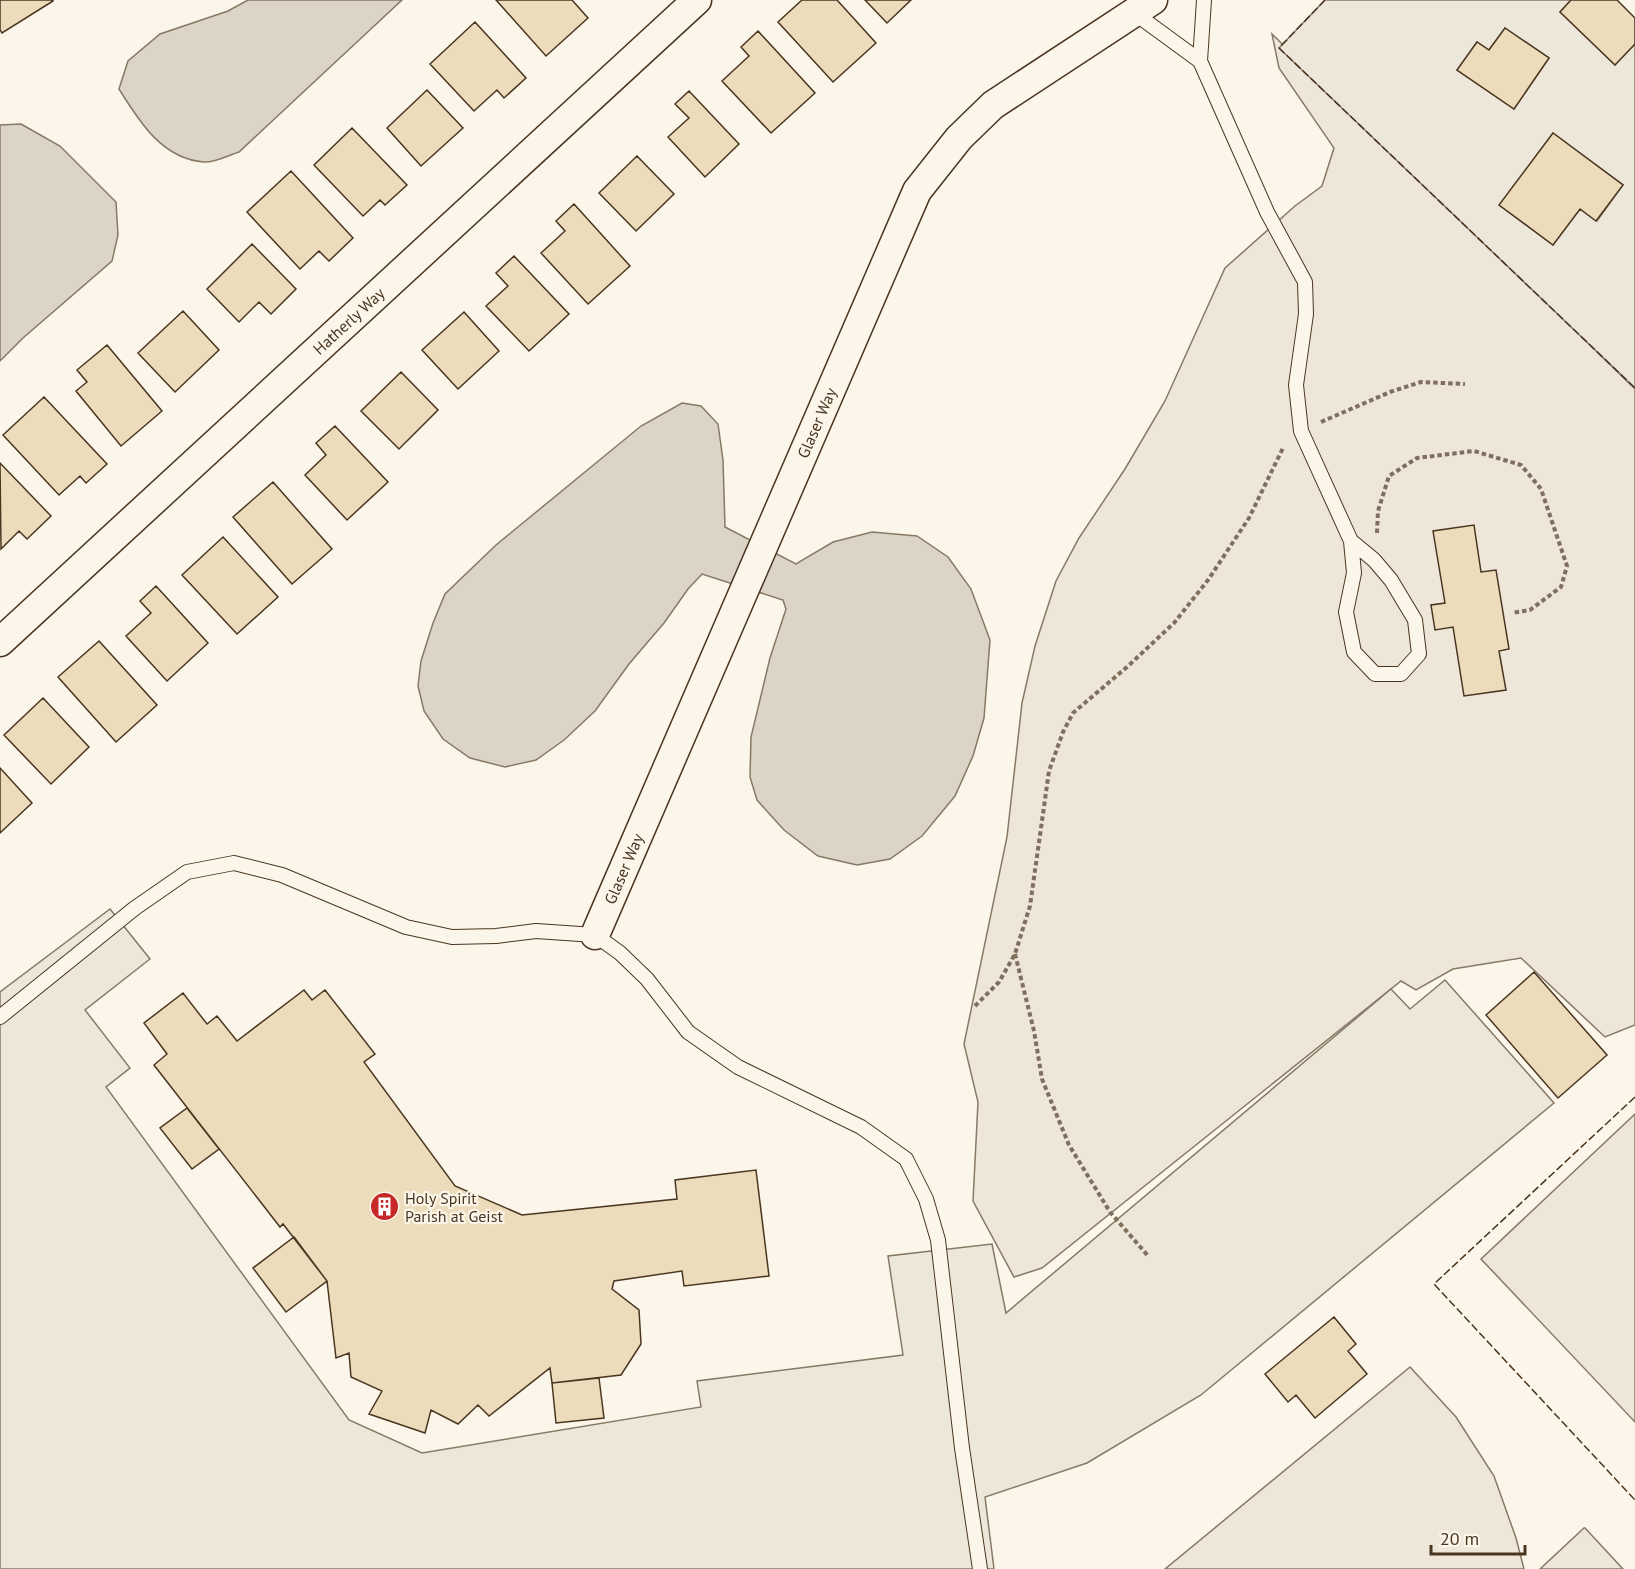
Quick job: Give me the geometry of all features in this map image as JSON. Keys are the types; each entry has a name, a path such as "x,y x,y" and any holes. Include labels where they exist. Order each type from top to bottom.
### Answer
{"street":[{"name":"Hatherly Way","path":"0,642 697,0"},
{"name":"Glaser Way","path":"595,935 917,191 959,138 993,105 1143,6"}],"lane":[{"path":"1200,61 1204,0"},
{"path":"1143,6 1200,61 1267,212 1305,282 1306,314 1296,385 1301,431 1351,541 1354,573 1346,612 1354,652 1375,674 1401,674 1419,654 1415,620 1391,580 1374,560 1351,541"},
{"path":"0,1017 135,908 187,872 234,863 282,874 406,927 452,937 496,936 536,931 595,935 620,953 647,979 688,1032 738,1067 861,1127 906,1159 926,1199 938,1240 958,1424 980,1569"}],"path":[{"path":"975,1006 999,982 1015,954 1030,906 1049,771 1063,732 1073,713 1127,667 1174,622 1208,580 1249,518 1282,448 1301,431 1421,381 1465,384"},
{"path":"1374,560 1378,511 1389,476 1417,458 1474,451 1521,465 1541,489 1567,566 1561,587 1530,610 1512,613"},
{"path":"1015,954 1034,1030 1042,1079 1069,1145 1110,1212 1149,1257"}],"shaded area":[{"path":"248,0 402,0 239,152 208,162 176,154 153,136 119,89 128,61 160,34 228,11"},
{"path":"1325,0 1571,0 1560,12 1615,65 1635,44 1635,388 1279,48","holes":["1505,28 1549,58 1514,109 1457,70 1477,42 1489,50","1553,133 1623,185 1597,221 1580,209 1553,245 1500,205"]},
{"path":"1272,34 1635,389 1635,1025 1605,1037 1521,958 1453,969 1416,990 1401,981 1042,1268 1014,1277 973,1201 978,1102 964,1044 1007,837 1022,703 1035,646 1056,581 1079,538 1125,469 1165,401 1225,268 1295,206 1322,186 1334,148 1279,68"},
{"path":"21,124 60,146 116,202 118,235 112,261 23,338 0,361 0,125"},
{"path":"682,403 701,406 718,424 723,460 725,527 796,564 833,542 872,532 917,536 948,557 971,589 990,640 984,718 973,756 955,796 922,836 890,859 857,865 818,856 784,830 757,800 750,777 751,737 770,658 786,609 783,600 702,574 629,664 595,711 564,740 536,760 505,767 470,758 443,739 424,711 418,686 421,661 445,594 496,545 641,426"},
{"path":"110,909 150,959 85,1010 130,1068 106,1087 349,1420 422,1453 701,1407 697,1381 903,1355 888,1256 992,1244 1006,1313 1391,989 1410,1009 1445,980 1554,1103 1201,1395 1087,1463 985,1497 994,1569 0,1569 0,992"},
{"path":"1635,1114 1635,1422 1481,1259"},
{"path":"1410,1367 1456,1417 1494,1476 1516,1538 1524,1569 1165,1569"},
{"path":"1584,1528 1623,1569 1540,1569"}],"building":[{"path":"0,0 53,1 2,33 0,30"},
{"path":"496,0 572,0 588,18 546,56"},
{"path":"802,0 837,0 876,43 833,82 778,22"},
{"path":"865,0 911,0 887,23"},
{"path":"1571,0 1617,0 1635,18 1635,44 1615,65 1560,12"},
{"path":"475,22 526,78 504,98 497,90 474,111 430,64"},
{"path":"1505,28 1549,58 1514,109 1457,70 1477,42 1489,50"},
{"path":"758,31 815,93 771,133 722,81 749,56 741,47"},
{"path":"427,90 463,128 421,166 387,128"},
{"path":"689,91 739,144 705,177 668,137 689,118 675,104"},
{"path":"352,128 407,185 385,205 380,200 363,216 314,165"},
{"path":"1553,133 1623,185 1596,221 1580,209 1553,245 1499,205"},
{"path":"637,156 674,194 636,231 599,193"},
{"path":"291,171 353,238 329,261 319,251 300,269 247,212"},
{"path":"574,204 630,266 588,304 541,253 565,231 556,221"},
{"path":"252,244 296,289 271,314 259,302 239,322 207,289"},
{"path":"514,256 569,314 529,351 486,306 508,286 496,273"},
{"path":"183,311 219,350 175,392 138,353"},
{"path":"464,312 499,351 458,389 422,350"},
{"path":"107,345 162,411 121,446 76,391 87,382 77,370"},
{"path":"401,372 438,410 399,449 361,411"},
{"path":"44,397 107,464 86,483 80,476 59,495 3,435"},
{"path":"335,426 388,482 347,520 305,475 326,455 316,443"},
{"path":"0,463 51,516 27,539 19,531 1,549"},
{"path":"273,482 332,549 292,584 233,517"},
{"path":"1474,525 1481,572 1496,570 1509,649 1499,651 1506,690 1464,696 1453,627 1435,630 1431,605 1445,603 1433,531"},
{"path":"223,537 278,597 237,634 182,575"},
{"path":"156,586 208,643 167,681 126,636 151,613 140,601"},
{"path":"99,641 157,705 116,742 58,677"},
{"path":"43,698 89,747 51,784 4,735"},
{"path":"0,768 32,803 0,833"},
{"path":"1534,972 1607,1055 1558,1098 1486,1015"},
{"name":"Holy Spirit Parish at Geist","path":"304,990 312,1000 325,990 375,1054 364,1062 455,1186 522,1215 677,1199 675,1180 756,1170 769,1276 684,1286 682,1271 614,1281 612,1289 639,1310 641,1344 621,1375 552,1383 550,1368 489,1416 478,1405 458,1424 431,1410 425,1433 369,1414 382,1391 351,1377 349,1353 336,1358 327,1281 283,1224 280,1227 154,1065 167,1054 144,1023 183,993 207,1024 217,1016 237,1041"},
{"path":"187,1108 219,1149 192,1169 160,1128"},
{"path":"294,1237 327,1281 286,1312 253,1268"},
{"path":"1334,1317 1356,1344 1348,1351 1367,1374 1315,1418 1296,1395 1288,1402 1265,1374"},
{"path":"599,1378 604,1418 556,1423 552,1383"}],"fence":[{"path":"1325,0 1279,48 1635,388"},
{"path":"1635,1097 1434,1284 1635,1500"}],"place":[{"name":"Holy Spirit Parish at Geist","path":"384,1207"}]}
